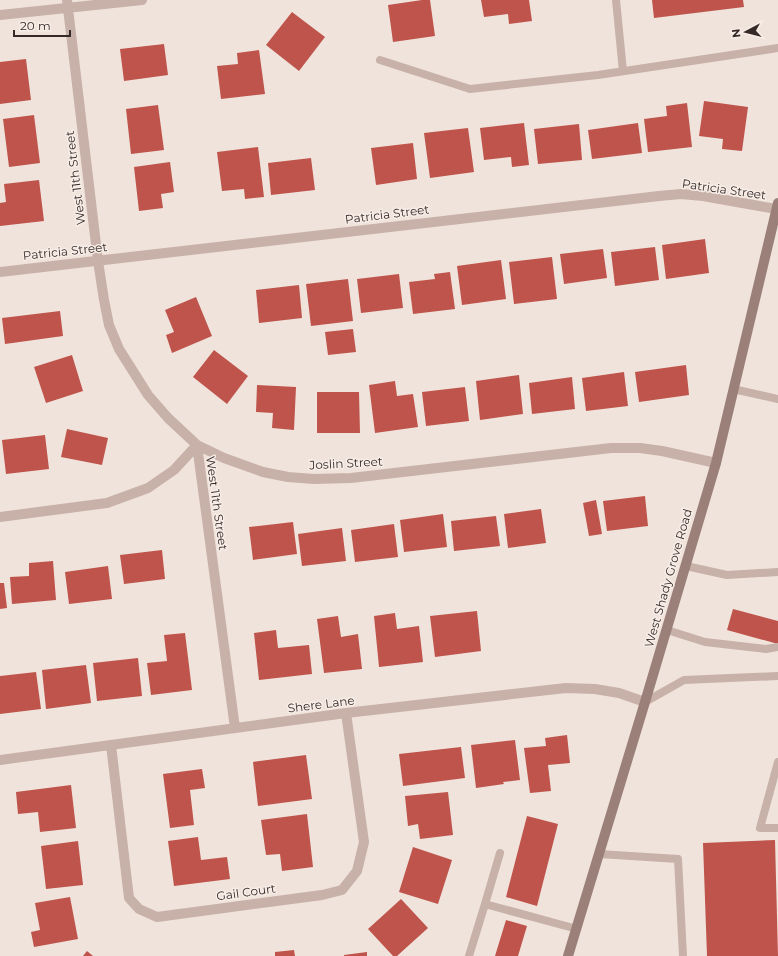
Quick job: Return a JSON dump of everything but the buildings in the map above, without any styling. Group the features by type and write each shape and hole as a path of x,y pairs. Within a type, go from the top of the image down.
{"main road":[{"name":"West Shady Grove Road","path":"568,956 646,702 716,463 777,207"}],"street":[{"path":"0,16 68,4 142,0"},
{"name":"West 11th Street","path":"68,4 98,261 109,325 119,349 148,395 168,418 196,445 235,728"},
{"name":"Patricia Street","path":"0,272 681,194 777,207"},
{"path":"0,517 114,501 148,488 174,470 196,445"},
{"name":"Joslin Street","path":"196,445 224,458 263,472 288,477 314,479 351,478 611,448 640,448 662,451 716,463"},
{"name":"Shere Lane","path":"0,760 346,713 566,688 601,690 618,693 646,702"},
{"name":"Gail Court","path":"111,745 130,898 139,909 158,917 322,895 342,890 357,871 364,842 346,713"}],"lane":[{"path":"616,0 623,71"},
{"path":"380,60 470,89 598,75 778,48"},
{"path":"733,389 778,399"},
{"path":"686,566 727,575 778,572"},
{"path":"667,630 705,642 766,649 778,647"},
{"path":"646,702 684,680 778,676"},
{"path":"778,762 760,828 778,828"},
{"path":"469,956 500,853"},
{"path":"599,854 678,859 683,956"},
{"path":"484,904 577,929"}]}
